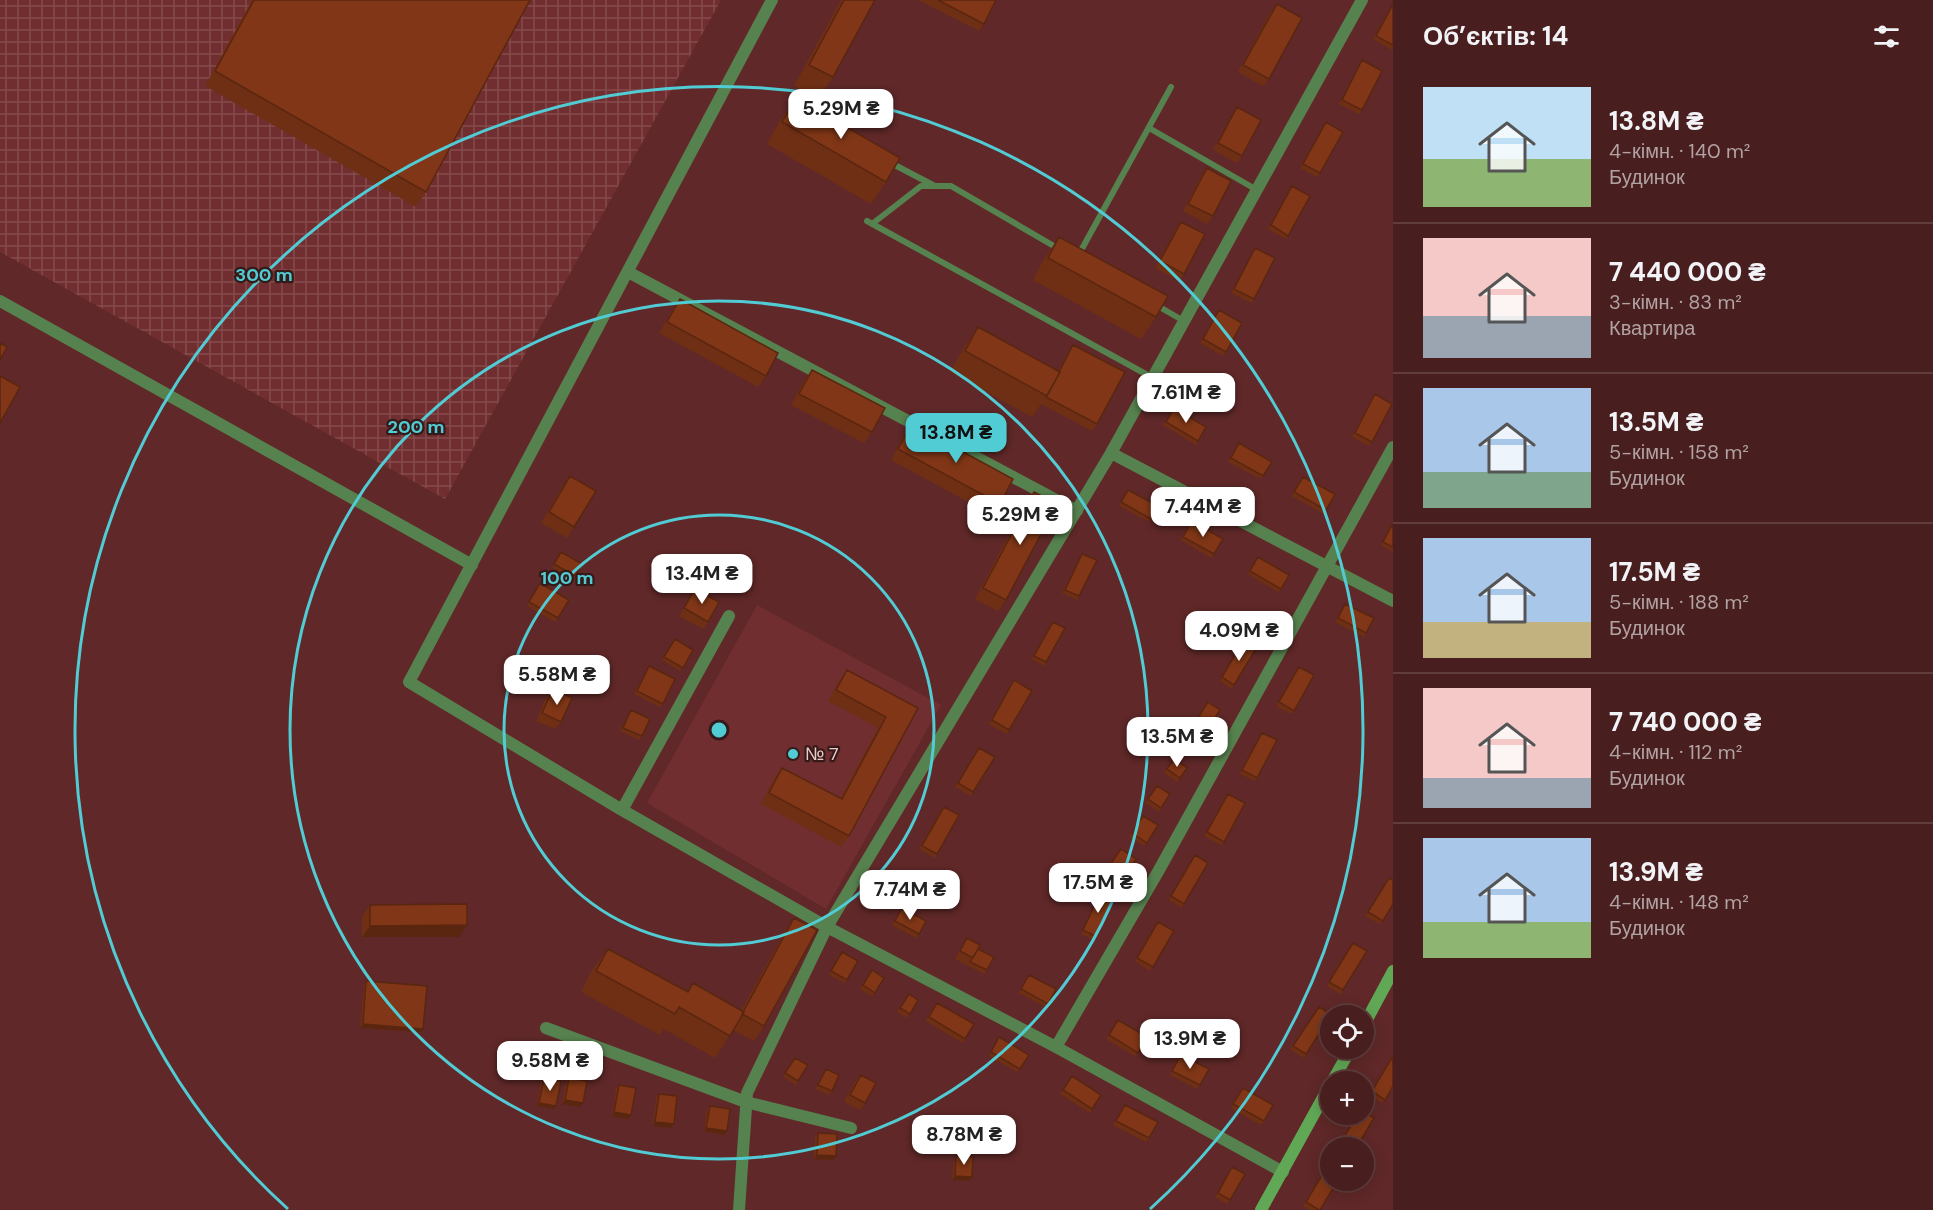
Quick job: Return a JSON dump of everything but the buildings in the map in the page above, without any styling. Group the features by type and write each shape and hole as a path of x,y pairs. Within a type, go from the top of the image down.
{"main road":[{"path":"1374,1006 1393,971"},
{"path":"1261,1210 1320,1103"}],"street":[{"path":"772,0 409,682 622,810 827,927 1056,1047 1283,1172"},
{"path":"739,1210 747,1093 827,927 1111,453 1362,0"},
{"path":"628,272 1077,511"},
{"path":"0,301 472,565"},
{"path":"1056,1047 1159,870 1393,447"},
{"path":"1111,453 1393,601"},
{"path":"622,810 729,616"},
{"path":"546,1028 747,1102 851,1128"}],"lane":[{"path":"1076,259 1171,87"},
{"path":"1149,128 1257,190"},
{"path":"881,158 934,186"},
{"path":"1086,265 951,186 921,186 870,222 1153,378"},
{"path":"1145,298 1184,321"}],"shaded area":[{"path":"0,0 721,0 445,499 0,252"},
{"name":"№ 7","path":"757,605 941,705 826,909 647,803"}],"place":[{"name":"№ 7","path":"793,754"}]}
